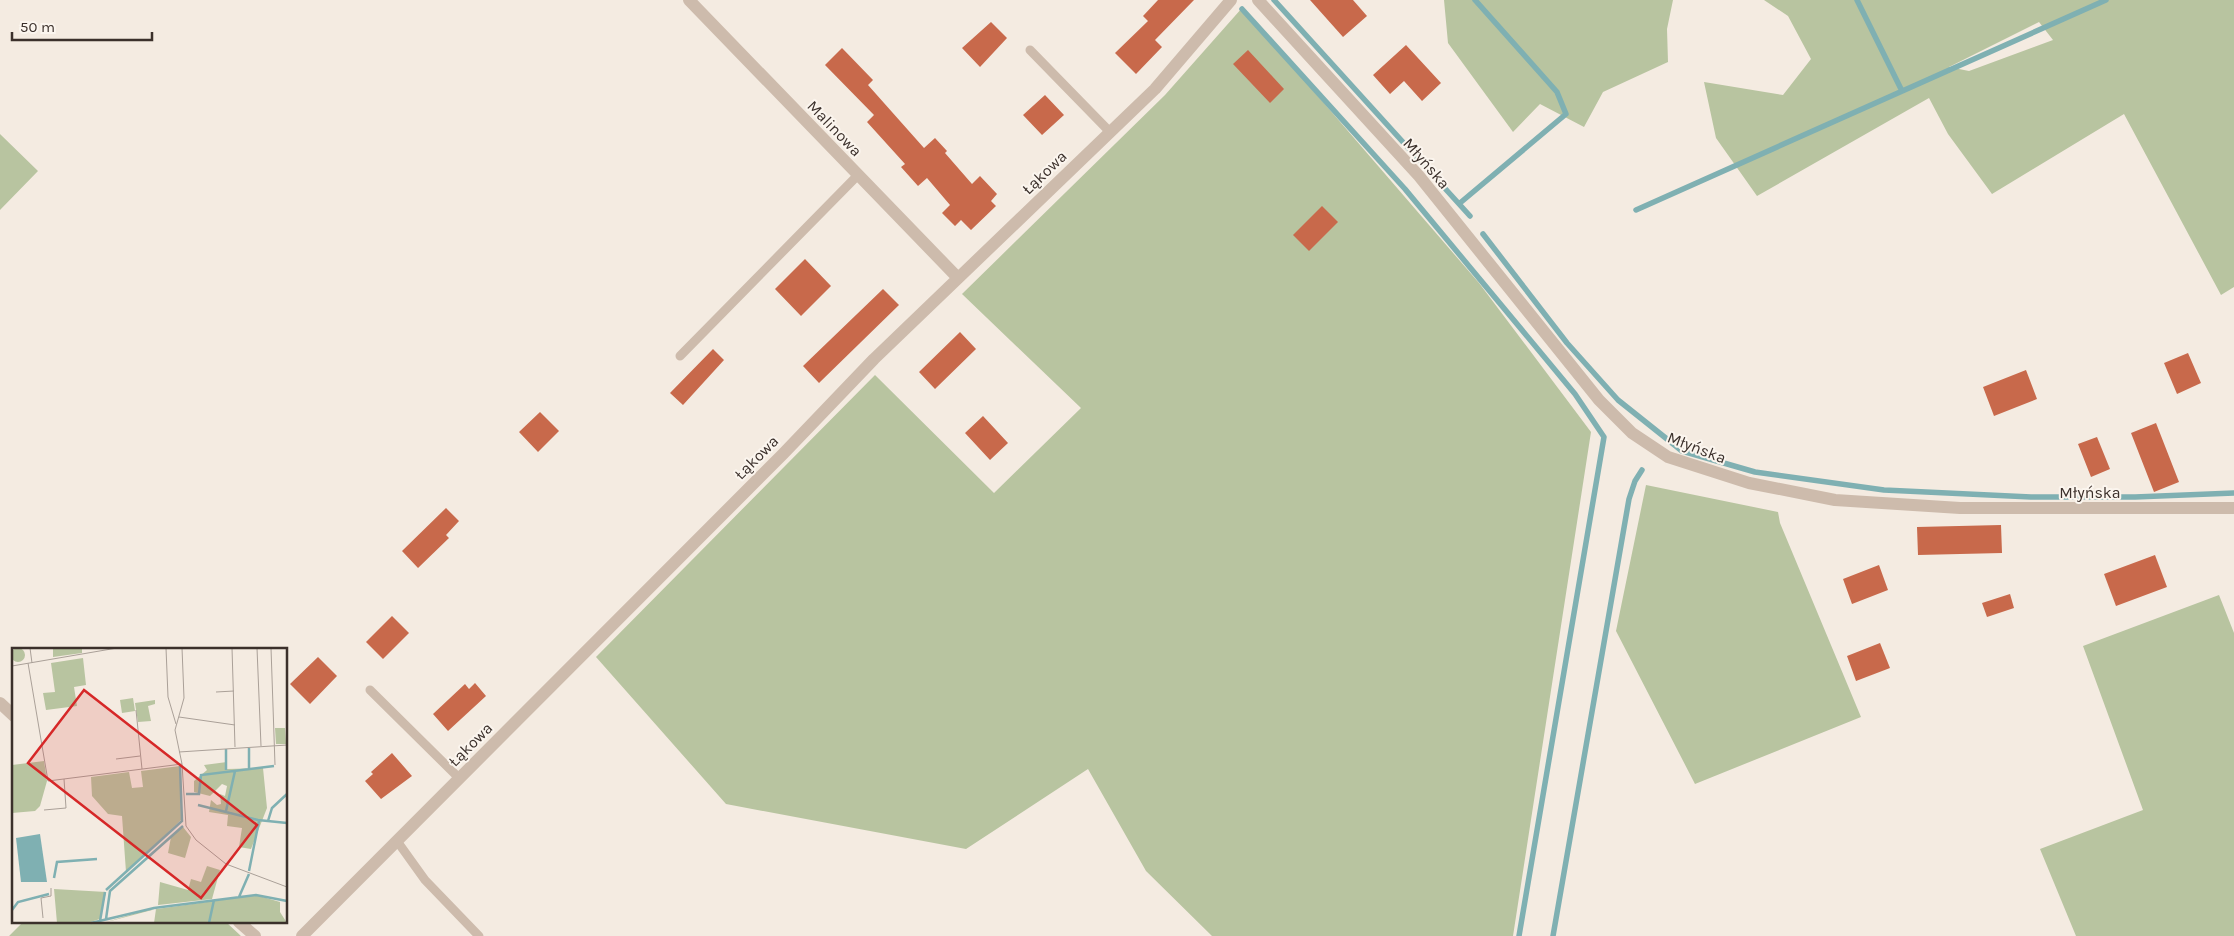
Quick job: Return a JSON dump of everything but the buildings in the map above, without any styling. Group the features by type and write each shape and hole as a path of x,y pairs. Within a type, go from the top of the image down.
{"street":[{"name":"Malinowa","path":"690,0 958,278"},
{"name":"Łąkowa","path":"302,936 783,454 874,359 1155,89 1231,0"},
{"name":"Młyńska","path":"1258,0 1419,176 1599,400 1632,433 1668,457 1749,483 1835,500 1960,508 2234,508"},
{"path":"0,703 12,714"},
{"path":"241,924 255,936"}],"lane":[{"path":"1030,50 1110,132"},
{"path":"680,356 858,175"},
{"path":"370,690 459,778"},
{"path":"397,841 425,880 479,936"}],"green space":[{"path":"1444,0 1673,0 1667,29 1668,62 1603,92 1584,127 1540,104 1513,132 1448,43"},
{"path":"1764,0 2234,0 2234,287 2221,295 2124,114 1992,194 1948,134 1929,98 1757,196 1716,138 1704,82 1783,95 1811,59 1788,16","holes":["2039,22 2053,40 1969,71 1949,67"]},
{"path":"1242,8 1479,283 1591,432 1513,936 1212,936 1146,871 1088,769 966,849 726,804 596,657 875,375 994,493 1081,408 962,294 1165,95"},
{"path":"0,134 38,171 0,210"},
{"path":"1646,485 1778,512 1780,523 1861,717 1695,784 1616,631"},
{"path":"2219,595 2234,633 2234,936 2076,936 2040,849 2143,810 2083,646"},
{"path":"21,924 228,924 241,936 9,936"}],"waterway":[{"path":"1274,0 1470,216"},
{"path":"1460,203 1566,114 1557,92 1475,0"},
{"path":"1857,0 1902,91"},
{"path":"1636,210 2106,0"},
{"path":"1242,9 1405,189 1575,394 1604,437 1519,936"},
{"path":"1483,234 1567,343 1618,400 1682,451 1755,472 1884,490 2031,497 2135,497 2234,493"},
{"path":"1553,936 1629,499 1635,481 1642,470"}]}
